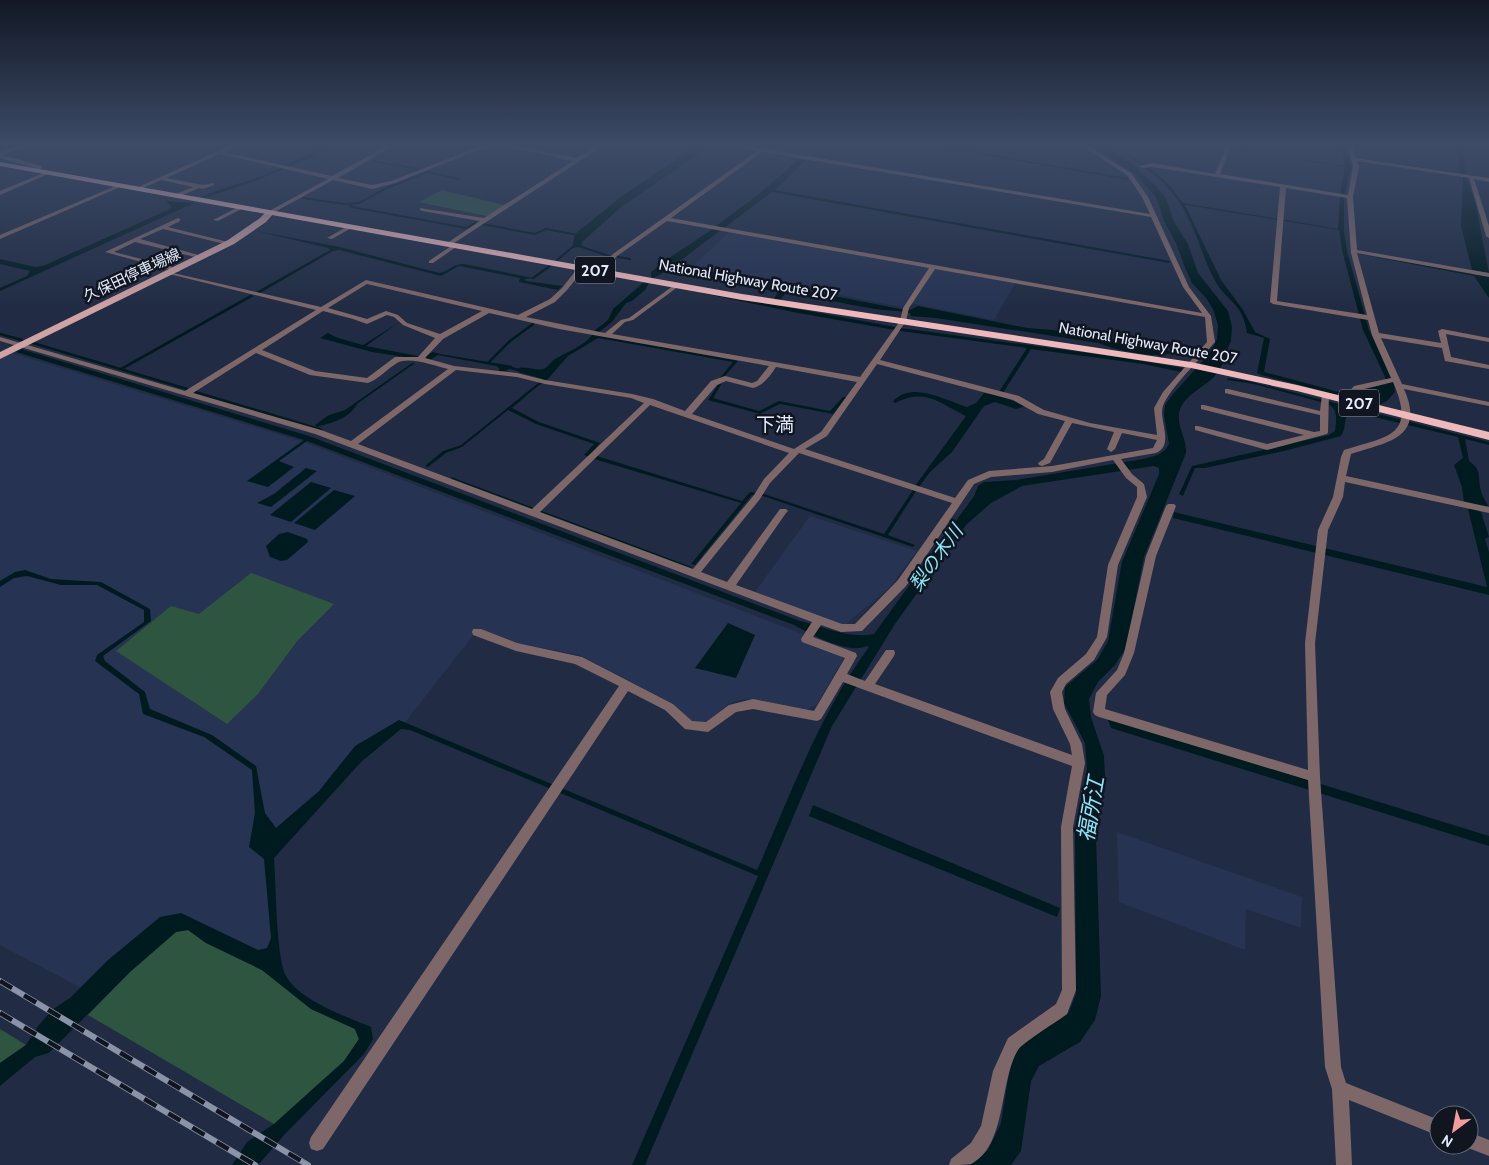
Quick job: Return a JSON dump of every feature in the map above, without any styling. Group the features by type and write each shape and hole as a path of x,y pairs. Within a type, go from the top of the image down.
{"highway":[{"name":"National Highway Route 207","path":"196,198 742,297 1191,365 1228,372 1325,399 1346,400 1405,420 1489,436"}],"main road":[{"name":"久保田停車場線","path":"0,356 229,243 247,232 271,212"}],"street":[{"path":"0,237 91,198"},
{"path":"271,212 295,198"},
{"path":"431,262 483,220 517,198"},
{"path":"600,271 616,255 696,198"},
{"path":"1047,198 1153,216"},
{"path":"0,338 296,424 536,511 694,574 841,628 858,628 902,582 971,482 989,474 1052,469 1113,453 1156,450 1162,438 1158,408 1166,394 1211,342 1208,316 1186,286 1146,198"},
{"path":"1282,198 1273,302 1370,318"},
{"path":"1344,1165 1340,1089 1333,1067 1315,795 1310,643 1323,530 1338,497 1347,452 1394,436 1401,431 1405,420 1405,404 1370,318 1354,252 1350,198"},
{"path":"1475,198 1489,236"},
{"path":"216,220 242,207"},
{"path":"422,209 483,220"},
{"path":"667,219 1208,316"},
{"path":"178,220 108,252 255,294 354,317 367,322 386,313 396,316 405,324 440,337"},
{"path":"330,238 350,226"},
{"path":"162,228 229,243"},
{"path":"135,240 203,256"},
{"path":"1354,252 1489,275"},
{"path":"694,574 758,495 767,481 797,450 824,434 902,320 934,266"},
{"path":"517,318 550,302 563,292 575,273 582,268"},
{"path":"187,393 366,282 517,318 861,380"},
{"path":"600,334 631,319 677,284"},
{"path":"254,351 313,372 368,381 398,359 422,357 440,337 487,311"},
{"path":"1489,340 1442,331 1448,359 1489,367"},
{"path":"1376,335 1445,346"},
{"path":"422,357 429,363 454,368 517,375 650,401 957,502"},
{"path":"875,360 1016,398 1041,412 1070,420 1162,438"},
{"path":"687,414 714,383 725,378 753,386 760,383 774,365"},
{"path":"352,445 454,368"},
{"path":"1346,400 1357,388 1384,382 1397,383 1489,404"},
{"path":"1228,391 1324,414"},
{"path":"1198,428 1267,447 1324,432 1325,399"},
{"path":"536,511 650,401"},
{"path":"1204,407 1315,435"},
{"path":"1042,463 1047,461 1070,420"},
{"path":"957,1165 977,1149 990,1129 1001,1071 1013,1043 1062,1009 1069,990 1068,827 1079,763 1076,744 1058,710 1056,692 1062,681 1090,657 1102,637 1113,565 1142,497 1141,486 1129,476 1113,453 1119,430"},
{"path":"1341,478 1489,510"},
{"path":"1171,506 1151,556 1130,653 1121,672 1102,693 1099,712 1314,778"},
{"path":"729,587 784,511"},
{"path":"477,632 516,647 578,660 668,707 689,726 708,728 732,708 754,704 817,716 852,656 806,639 819,620"},
{"path":"868,686 890,653"},
{"path":"840,676 1079,763"},
{"path":"318,1144 627,684"},
{"path":"1340,1089 1429,1124"}],"shaded area":[{"path":"730,231 1016,282 994,320 914,304 900,307 693,266"},
{"path":"12,353 304,442 818,640 849,649 817,704 806,710 745,699 730,703 706,723 692,722 674,704 579,655 517,643 478,629 403,725 348,764 268,851 278,961 91,993 0,945 0,359"},
{"path":"810,516 917,551 890,587 845,625 755,592"},
{"path":"1117,832 1302,897 1301,928 1246,909 1245,950 1119,902"}],"green space":[{"path":"426,198 477,198 508,206 491,217 419,202"},
{"path":"251,573 334,604 298,640 258,694 227,724 116,651 171,606 199,614"},
{"path":"188,930 206,943 262,970 311,1009 355,1029 359,1039 344,1061 274,1124 88,1015 130,972 176,932"},
{"path":"0,1029 26,1045 0,1063"}],"water":[{"path":"619,198 634,198 621,207 582,242 581,247 572,248 575,234"},
{"path":"753,198 764,198 724,228 716,226"},
{"path":"808,198 822,198 1170,261 1169,263"},
{"path":"1156,198 1166,198 1174,222 1188,244 1198,273 1228,311 1232,327 1231,341 1225,354 1227,357 1216,375 1193,393 1181,408 1179,419 1186,453 1144,557 1126,648 1115,665 1098,682 1089,699 1091,717 1104,756 1105,775 1096,836 1101,996 1095,1020 1080,1042 1039,1066 1031,1081 1021,1151 1011,1165 970,1165 988,1150 1001,1123 1009,1073 1016,1050 1036,1034 1068,1014 1076,994 1075,831 1087,769 1085,743 1064,703 1065,687 1098,659 1108,641 1122,562 1159,474 1159,468 1154,466 1022,486 991,503 966,525 895,624 832,726 645,1165 632,1165 758,876 410,730 401,729 361,762 274,858 278,937 286,976 292,985 312,1000 371,1027 373,1039 364,1054 285,1134 260,1163 232,1165 247,1142 274,1124 344,1061 359,1039 355,1029 311,1009 262,970 206,943 188,930 176,932 130,972 49,1053 35,1057 0,1086 0,1063 26,1045 38,1026 53,1009 70,998 108,960 160,917 181,913 258,950 267,948 271,938 264,859 249,847 255,813 252,770 204,737 143,714 139,694 95,661 97,655 144,622 144,610 97,585 61,585 27,576 14,578 0,587 0,581 15,572 25,570 51,579 101,582 150,609 151,621 103,656 105,661 145,692 150,709 212,735 256,766 265,813 276,828 319,791 355,746 399,720 757,870 807,755 835,699 869,647 850,648 840,646 794,625 307,441 279,461 294,467 268,487 247,481 304,440 16,352 21,349 309,436 800,621 846,634 874,634 974,496 978,486 984,482 1016,480 1143,459 1158,455 1165,450 1169,444 1164,415 1165,405 1210,353 1217,339 1218,325 1213,309 1192,283 1176,243 1164,221"},
{"path":"1176,198 1179,198 1183,203 1338,229 1340,198 1344,198 1344,231 1347,251 1369,330 1394,384 1395,392 1387,401 1379,405 1363,401 1358,397 1361,390 1386,384 1385,377 1363,330 1342,250 1339,230 1185,205 1221,280 1243,310 1255,332 1270,339 1264,372 1343,393 1338,395 1257,373 1264,338 1247,333 1245,323 1238,308 1214,279 1185,211"},
{"path":"1462,198 1474,198 1489,273 1472,270 1461,226"},
{"path":"166,201 194,203 0,291 0,288 27,276 30,271 0,264 0,259 35,267 43,266 170,209 172,207"},
{"path":"714,228 721,230 673,266 674,268 651,278 651,272 666,260"},
{"path":"256,231 340,247 439,273 456,265 464,264 533,278 525,279 526,281 562,286 558,290 519,282 520,278 459,266 441,276 339,250 333,251 260,293 256,292 330,250"},
{"path":"1359,254 1489,276 1489,298 1474,276"},
{"path":"682,266 900,309 910,310 918,306 1027,328 1053,330 1169,351 1171,353 1155,355 1134,353 1098,343 936,318 911,316 910,313 906,312 875,309 797,295 785,294 780,300 774,299 778,292 677,271"},
{"path":"644,282 649,283 645,290 632,301 626,303 612,322 599,332 594,331 608,320 613,309"},
{"path":"700,291 901,328 1118,357 1183,368 1181,372 1143,364 1031,349 1001,396 1025,406 1016,409 995,402 984,406 952,452 930,472 919,487 915,486 966,416 939,402 923,397 915,397 895,403 893,401 901,395 919,392 967,407 976,403 984,393 997,395 1027,348 900,331 798,313 702,293"},
{"path":"250,295 254,296 124,369 120,368"},
{"path":"398,323 366,346 418,356 417,358 372,352 320,338 328,333 363,345"},
{"path":"592,335 738,361 724,377 719,379 733,362 598,338 568,356 547,380 518,372 519,368 544,368 555,359 585,342"},
{"path":"433,352 513,366 510,369 499,371 499,368 496,366 438,355 430,360 426,359 427,355"},
{"path":"412,363 415,363 357,404 345,417 317,427 315,425 329,415 345,410"},
{"path":"1228,378 1248,381 1489,442 1489,445 1465,439 1469,461 1478,471 1482,493 1488,506 1476,505 1478,511 1481,512 1489,537 1485,539 1489,552 1489,595 1173,518 1174,512 1487,587 1468,509 1471,509 1464,503 1462,487 1454,465 1463,458 1458,437 1349,411 1341,436 1284,451 1205,468 1195,468 1183,496 1179,494 1192,466 1329,435 1335,431 1334,409 1328,404 1254,384 1227,380"},
{"path":"722,383 713,398 759,411 779,401 830,411 843,397 846,397 833,414 780,404 760,414 708,400 718,385"},
{"path":"537,384 540,384 512,408 539,422 600,443 588,457 584,455 594,444 536,424 508,410 462,447 446,453 428,467 425,466 443,451 461,445"},
{"path":"597,456 742,501 750,492 764,494 884,534 913,490 916,491 888,535 915,545 913,547 763,496 752,495 695,565 691,564 741,503 594,459"},
{"path":"306,468 317,471 271,507 257,503 274,494"},
{"path":"311,482 331,488 291,522 270,515"},
{"path":"334,490 355,496 315,530 294,523"},
{"path":"288,532 307,539 308,542 287,560 281,561 270,557 266,546 279,534"},
{"path":"728,623 755,635 736,678 695,668"},
{"path":"1107,718 1489,836 1489,846 1111,728"},
{"path":"813,805 1060,908 1057,917 809,816"}],"waterway":[{"path":"306,198 344,204 359,203 368,198"},
{"path":"349,204 352,207 466,228 475,223"},
{"path":"482,224 535,234 546,229 578,235"},
{"path":"557,260 574,246"},
{"path":"579,246 609,256"},
{"path":"618,257 630,259"},
{"path":"533,278 550,266"},
{"path":"489,362 510,341 533,324"},
{"path":"0,334 22,340"},
{"path":"33,343 187,389"},
{"path":"511,368 519,370"},
{"path":"539,384 545,379"},
{"path":"195,392 269,414"},
{"path":"265,413 321,430"},
{"path":"452,479 690,568"}],"railway":[{"path":"0,981 308,1165"},
{"path":"0,1013 255,1165"}],"district":[{"name":"下満","path":"775,424"}],"water label":[{"name":"梨の木川","path":"936,558"},
{"name":"福所江","path":"1091,809"}]}
